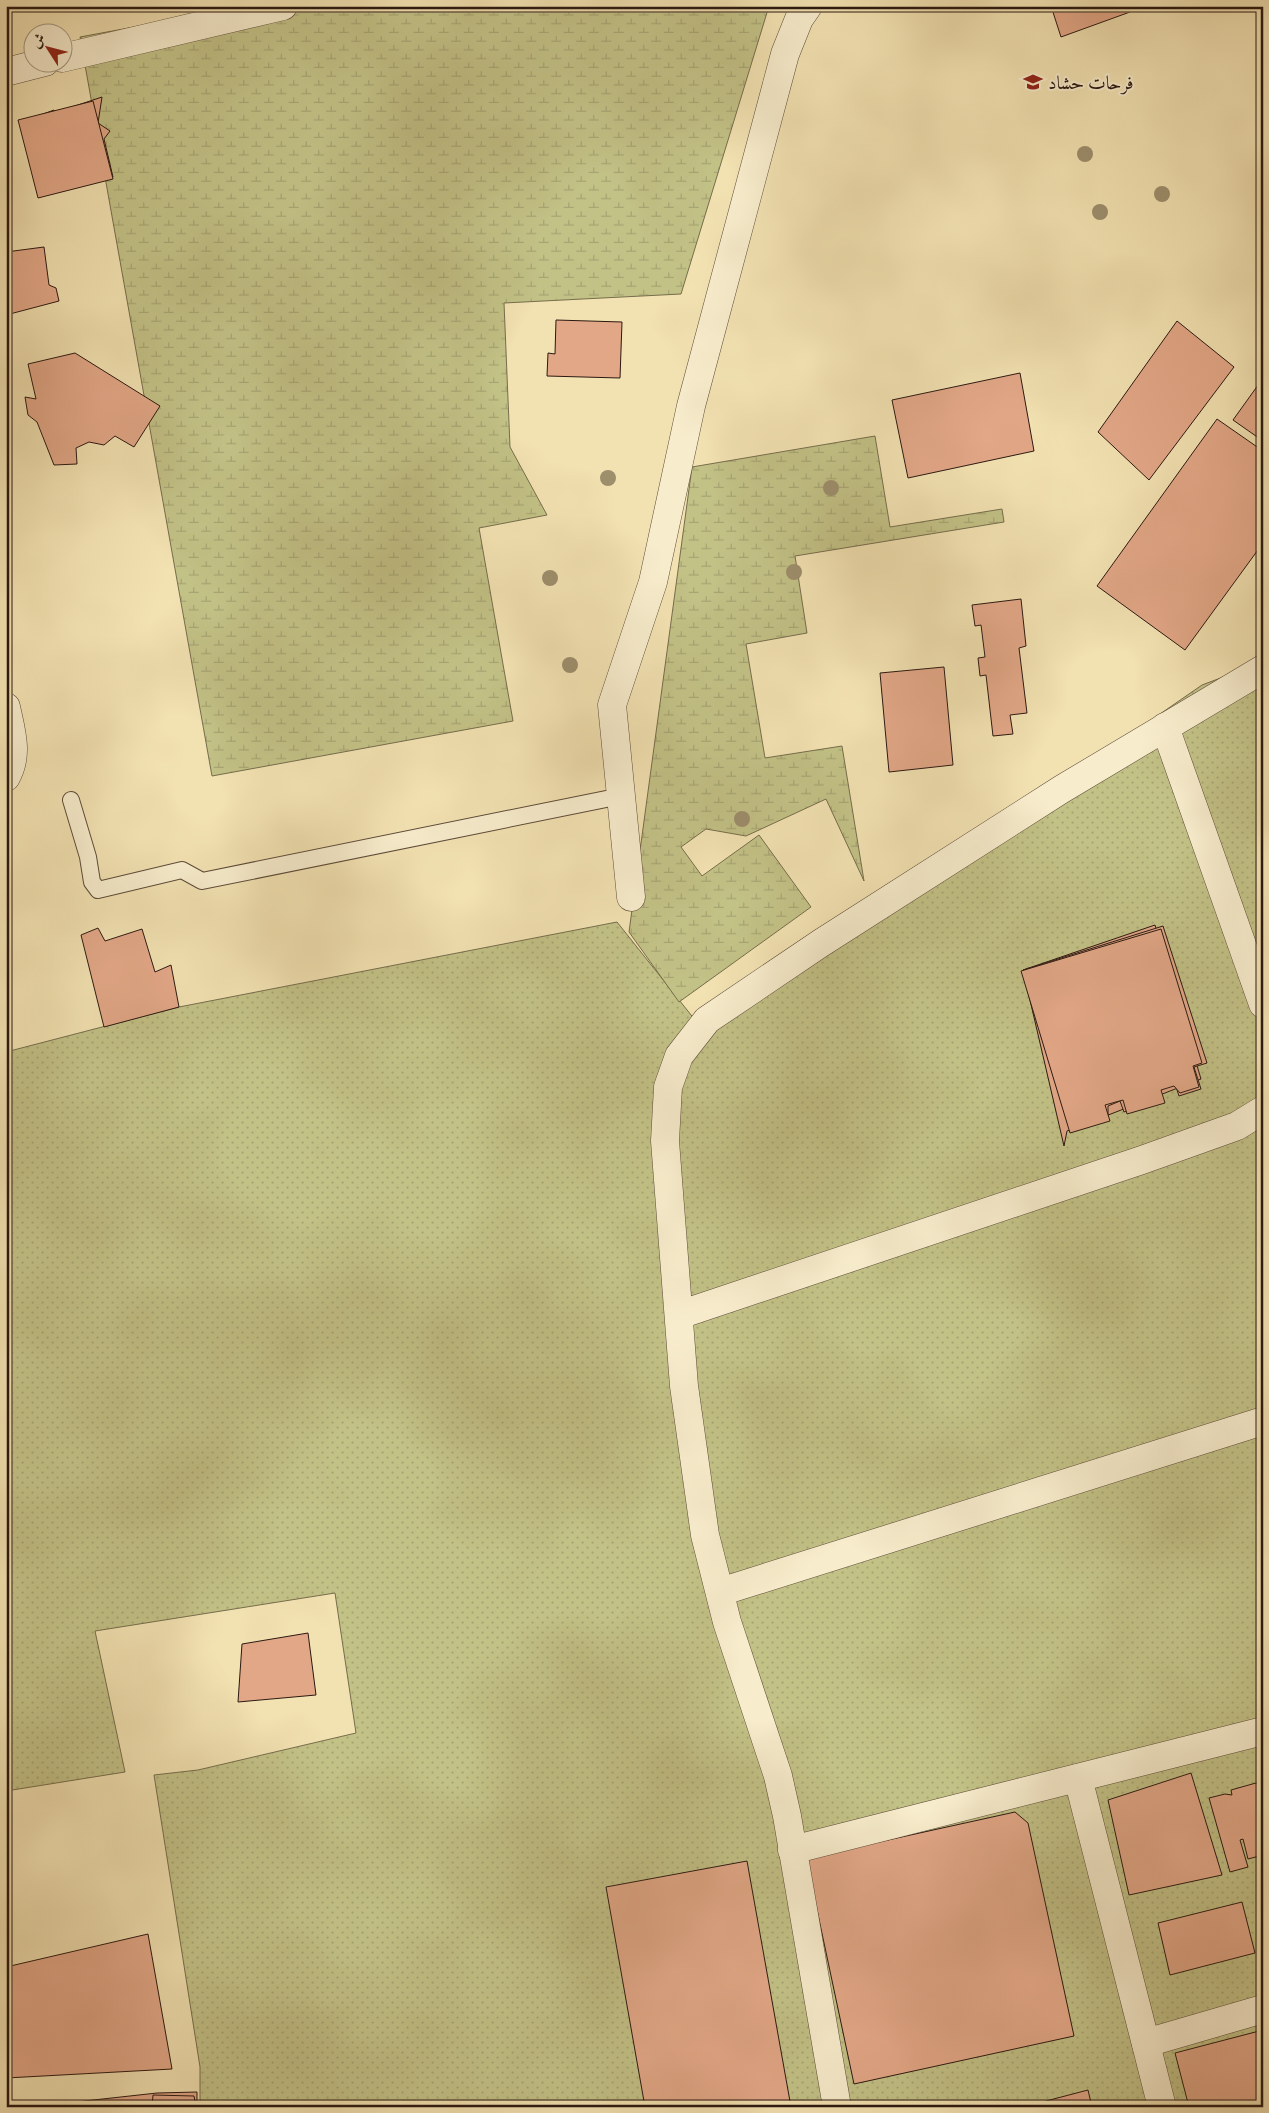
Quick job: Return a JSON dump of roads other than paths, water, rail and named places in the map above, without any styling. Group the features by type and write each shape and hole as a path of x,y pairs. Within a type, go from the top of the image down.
{"street":[{"path":"72,56 283,6"},
{"path":"631,897 612,705 653,582 691,406 785,54 799,19 808,6"},
{"path":"6,72 22,68"},
{"path":"837,2107 778,1776 727,1622 705,1534 684,1386 665,1141 668,1087 679,1056 707,1020 821,943 1037,805 1263,669"},
{"path":"6,707 14,744 11,768 6,777"},
{"path":"1165,727 1263,1004"},
{"path":"679,1315 1150,1157 1237,1126 1263,1110"},
{"path":"720,1592 1263,1421"},
{"path":"792,1850 1263,1730"},
{"path":"1078,1778 1162,2107"},
{"path":"1146,2043 1263,2009"}],"lane":[{"path":"72,800 88,857 92,882 98,890 182,870 202,881 621,796"}],"place":[{"name":"فرحات حشاد","path":"1033,82"}]}
